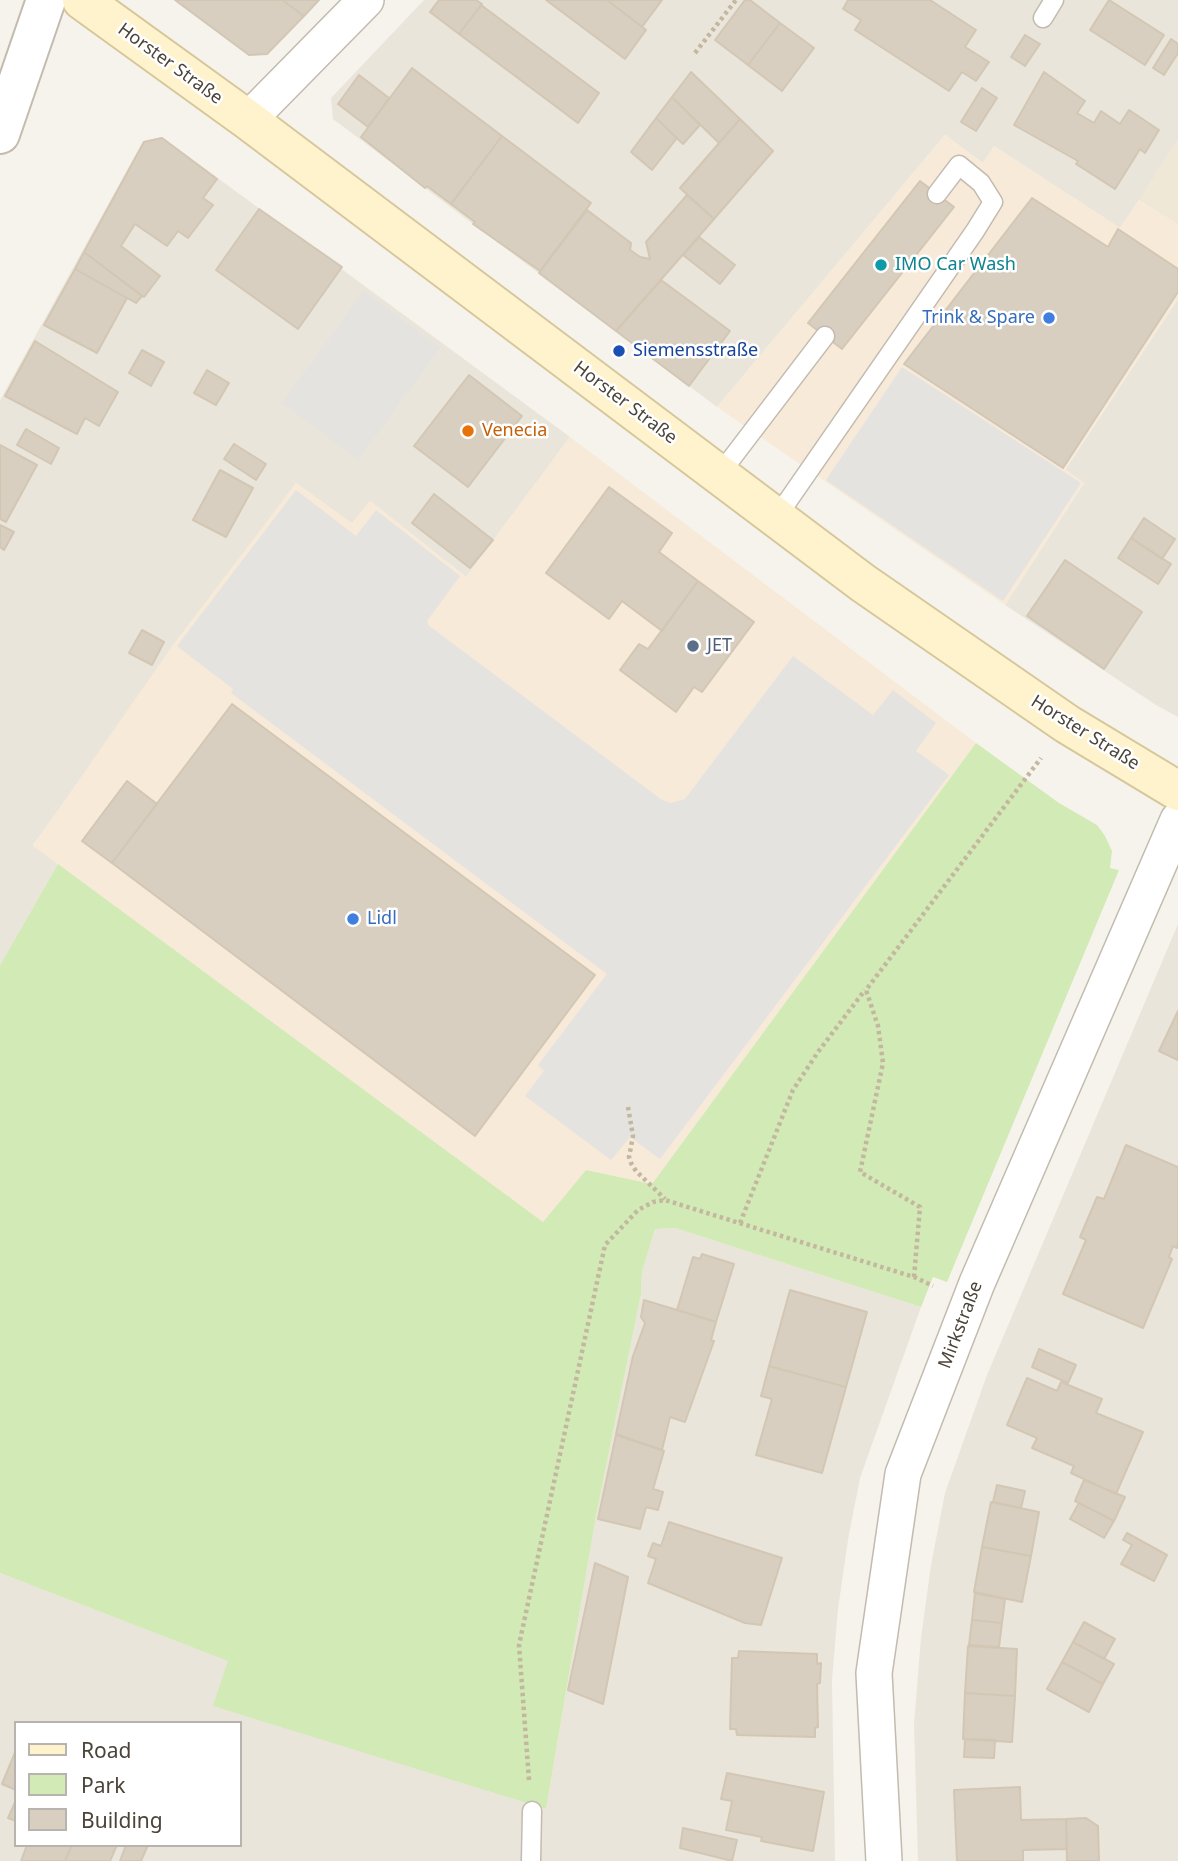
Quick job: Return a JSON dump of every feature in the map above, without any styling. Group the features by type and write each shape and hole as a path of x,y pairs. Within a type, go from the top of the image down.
{"main road":[{"name":"Horster Straße","path":"82,0 248,120 863,583 1067,724 1178,791"}],"street":[{"path":"0,134 46,0"},
{"path":"248,120 366,0"},
{"name":"Mirkstraße","path":"884,1861 874,1673 904,1474 969,1303 1178,820"}],"lane":[{"path":"1043,18 1054,0"},
{"path":"776,518 993,202 981,183 958,164 937,194"},
{"path":"719,475 825,336"},
{"path":"531,1811 531,1861"}],"path":[{"path":"695,53 736,0"},
{"path":"740,1223 793,1090 818,1052 1067,724"},
{"path":"866,990 878,1026 883,1063 860,1172 920,1207 914,1277"},
{"path":"628,1107 633,1136 629,1157 631,1163 635,1171 665,1200"},
{"path":"531,1811 519,1646 605,1245 638,1210 653,1202 665,1200 914,1277 969,1303"}],"shaded area":[{"path":"424,0 1178,0 1178,224 1139,200 1120,228 994,146 983,163 945,135 717,407 333,119 331,98"},
{"path":"945,135 983,163 994,146 1120,228 1139,200 1178,224 1178,299 1065,469 1084,483 1005,605 717,407"},
{"path":"162,137 570,437 466,577 370,501 352,524 296,483 33,845 58,864 0,965 0,400 143,141"},
{"path":"1178,138 1178,224 1139,200"},
{"path":"364,291 440,348 358,460 282,403"},
{"path":"1178,299 1178,717 1005,605 1084,483 1065,470"},
{"path":"902,367 1081,483 1003,601 826,480"},
{"path":"570,437 976,743 652,1184 586,1170 543,1222 33,846 172,646 296,483 352,523 370,501 466,577"},
{"path":"296,490 356,536 376,510 460,576 427,621 428,625 662,800 671,803 685,799 793,656 873,715 893,690 936,723 916,751 949,775 660,1159 630,1137 611,1160 525,1096 544,1071 538,1065 607,974 231,693 233,689 177,646"},
{"path":"1178,924 1178,1861 918,1861 914,1724 921,1638 945,1493 987,1375"},
{"path":"675,1228 921,1307 860,1478 848,1540 838,1609 832,1680 835,1861 0,1861 0,1573 229,1661 214,1705 546,1809 596,1516 641,1294 642,1272 655,1229"}],"green space":[{"path":"976,743 1059,803 1097,825 1112,851 1110,868 1119,870 947,1282 933,1277 921,1307 675,1228 655,1229 642,1272 641,1294 596,1516 546,1809 213,1706 228,1661 0,1573 0,965 58,864 543,1222 586,1170 652,1184"}],"building":[{"path":"175,0 282,0 304,16 267,54 249,55"},
{"path":"282,0 319,0 304,16"},
{"path":"439,0 476,0 482,4 459,34 430,12"},
{"path":"546,0 607,0 646,30 625,59"},
{"path":"607,0 662,0 642,27"},
{"path":"745,0 750,0 780,23 748,65 715,40"},
{"path":"848,0 930,0 976,30 965,47 989,62 976,81 962,72 949,91 855,30 861,20 843,9"},
{"path":"1109,0 1164,35 1145,65 1090,30"},
{"path":"481,5 599,93 578,123 459,34"},
{"path":"780,23 814,48 782,91 748,65"},
{"path":"1025,35 1040,44 1025,66 1011,57"},
{"path":"1171,39 1178,44 1178,53 1164,75 1153,68"},
{"path":"412,68 502,136 451,204 427,186 425,188 361,137"},
{"path":"691,72 740,119 719,143 672,97"},
{"path":"1044,72 1085,101 1077,113 1094,123 1101,111 1120,124 1129,110 1159,130 1145,153 1140,149 1115,189 1076,164 1078,161 1014,125"},
{"path":"359,75 389,98 368,127 338,104"},
{"path":"982,88 997,98 976,131 961,122"},
{"path":"672,97 700,125 683,144 656,118"},
{"path":"656,118 677,138 652,170 631,152"},
{"path":"740,119 773,151 714,219 680,188"},
{"path":"502,136 591,203 540,271 473,224 475,222 451,204"},
{"path":"162,138 217,179 203,198 213,205 188,238 178,231 167,246 135,224 121,246 160,276 144,297 84,252 144,142"},
{"name":"IMO Car Wash","path":"920,181 954,207 842,349 808,323"},
{"path":"687,195 714,219 616,331 539,273 587,210 631,243 630,250 640,257 650,259 646,242"},
{"name":"Trink & Spare","path":"1032,198 1108,247 1118,229 1178,269 1178,292 1063,468 904,364"},
{"path":"259,209 342,267 298,329 216,270"},
{"path":"699,237 735,265 720,284 683,255"},
{"path":"84,252 142,296 136,303 75,269"},
{"path":"75,269 127,298 97,353 44,325"},
{"path":"661,280 730,331 689,386 616,331"},
{"path":"35,341 118,392 99,426 85,418 77,434 5,396"},
{"path":"142,350 164,362 151,386 129,373"},
{"path":"207,370 229,383 216,405 194,393"},
{"name":"Venecia","path":"469,375 522,416 468,487 414,446"},
{"path":"26,429 59,448 51,464 17,445"},
{"path":"234,444 266,464 256,480 224,459"},
{"path":"0,445 37,465 6,522 0,519"},
{"path":"220,470 253,488 226,537 193,520"},
{"path":"609,487 672,533 659,552 698,581 662,631 622,601 609,619 546,573"},
{"path":"434,494 493,540 470,568 412,523"},
{"path":"1144,518 1175,539 1162,559 1131,538"},
{"path":"0,525 14,532 4,550 0,547"},
{"path":"1131,538 1171,564 1158,584 1118,558"},
{"path":"1065,560 1142,612 1104,669 1027,616"},
{"name":"JET","path":"698,581 754,622 702,692 694,687 676,712 620,670 639,644 648,649"},
{"path":"142,630 164,642 152,665 129,653"},
{"name":"Lidl","path":"232,704 595,975 475,1136 112,863"},
{"path":"127,781 157,804 112,863 82,841"},
{"path":"1178,1011 1178,1060 1159,1051"},
{"path":"1126,1145 1178,1167 1178,1244 1177,1248 1173,1246 1169,1257 1172,1259 1143,1328 1063,1294 1086,1240 1080,1237 1097,1197 1104,1199"},
{"path":"702,1254 734,1264 716,1322 677,1310 693,1257 700,1259"},
{"path":"790,1290 867,1312 846,1387 769,1366"},
{"path":"644,1300 716,1322 711,1340 714,1341 685,1422 670,1417 662,1450 616,1434 633,1356 645,1323 641,1317"},
{"path":"1039,1349 1076,1365 1068,1383 1032,1367"},
{"path":"769,1366 846,1387 822,1473 756,1455 772,1399 761,1396"},
{"path":"1027,1378 1057,1391 1061,1382 1102,1399 1096,1413 1143,1432 1116,1494 1071,1473 1074,1466 1032,1448 1037,1438 1007,1425"},
{"path":"616,1435 664,1451 653,1489 663,1492 658,1510 646,1507 640,1529 598,1519"},
{"path":"1084,1480 1125,1497 1114,1521 1075,1501"},
{"path":"997,1485 1025,1491 1021,1508 993,1502"},
{"path":"991,1502 1039,1512 1031,1556 982,1547"},
{"path":"1079,1503 1114,1521 1104,1538 1070,1519"},
{"path":"669,1522 782,1558 761,1625 745,1623 648,1583 656,1559 648,1556 653,1543 661,1546"},
{"path":"1127,1533 1167,1555 1154,1581 1121,1564 1132,1545 1123,1540"},
{"path":"982,1547 1031,1556 1022,1602 974,1592"},
{"path":"595,1563 628,1577 603,1704 568,1690"},
{"path":"975,1593 1005,1599 1002,1623 972,1620"},
{"path":"972,1620 1002,1623 999,1647 969,1645"},
{"path":"1084,1622 1115,1639 1104,1659 1073,1642"},
{"path":"1073,1642 1114,1664 1103,1684 1062,1662"},
{"path":"968,1646 1017,1649 1015,1696 965,1693"},
{"path":"739,1651 817,1654 817,1664 821,1663 820,1683 817,1684 818,1727 815,1728 815,1737 737,1735 736,1729 730,1729 732,1658 738,1658"},
{"path":"1062,1662 1103,1684 1089,1712 1047,1689"},
{"path":"965,1693 1015,1696 1012,1742 963,1739"},
{"path":"965,1739 995,1740 994,1758 964,1757"},
{"path":"14,1755 14,1789 2,1784"},
{"path":"727,1773 824,1792 813,1851 761,1841 762,1837 726,1830 732,1801 721,1799"},
{"path":"1020,1787 1021,1820 1066,1819 1067,1849 1023,1850 1023,1861 957,1861 954,1790"},
{"path":"14,1804 14,1820 8,1818"},
{"path":"1086,1818 1098,1826 1099,1861 1067,1861 1066,1819"},
{"path":"683,1828 737,1840 732,1861 680,1848"},
{"path":"26,1847 71,1847 65,1861 21,1861"},
{"path":"71,1847 116,1847 110,1861 65,1861"},
{"path":"125,1847 147,1847 141,1861 120,1861"}],"place":[{"name":"IMO Car Wash","path":"881,265"},
{"name":"Trink & Spare","path":"1049,318"},
{"name":"Siemensstraße","path":"619,351"},
{"name":"Venecia","path":"468,431"},
{"name":"JET","path":"693,646"},
{"name":"Lidl","path":"353,919"}]}
